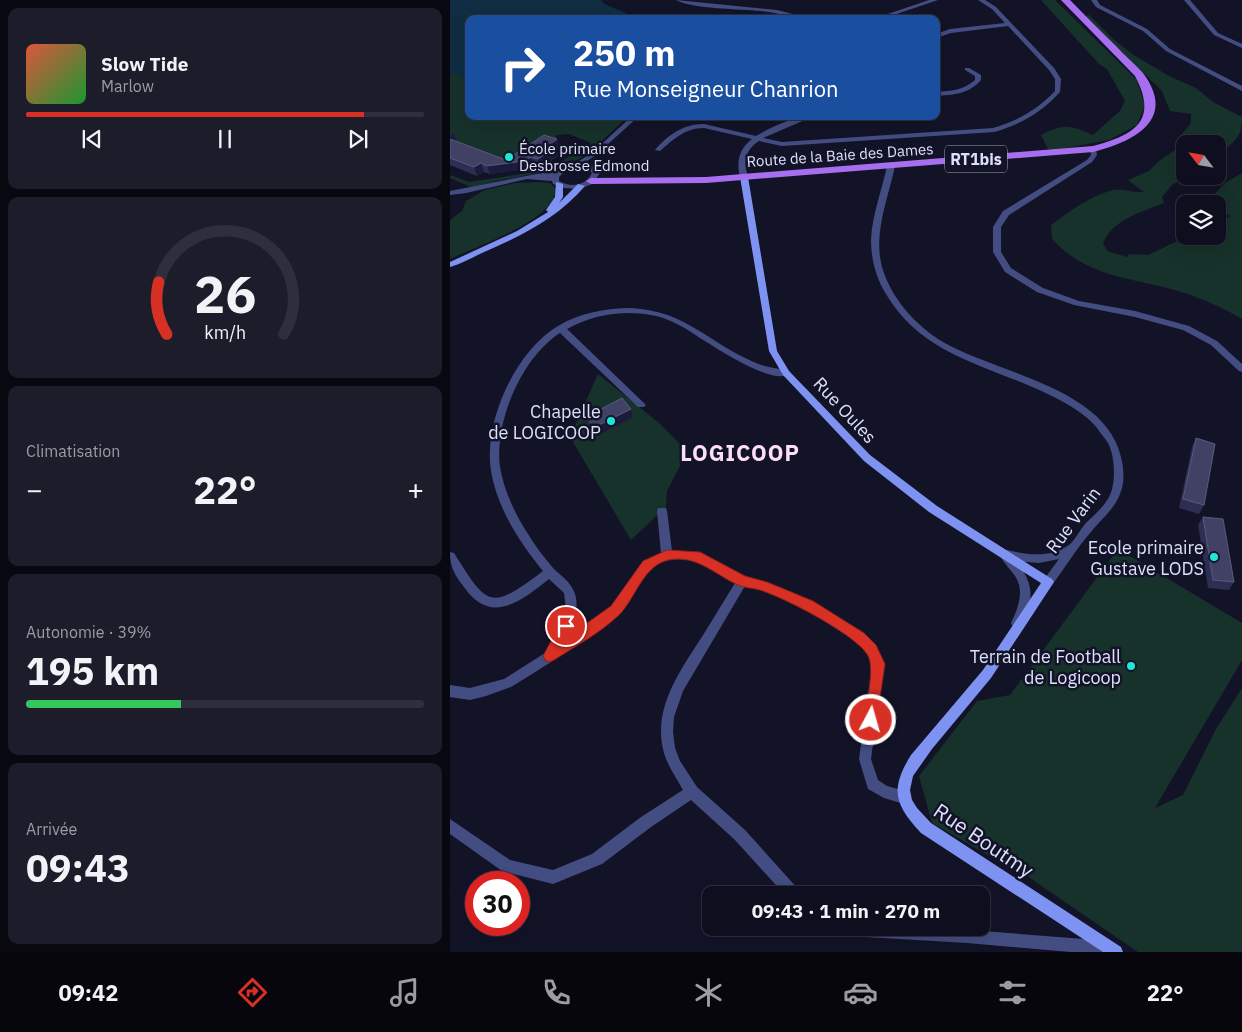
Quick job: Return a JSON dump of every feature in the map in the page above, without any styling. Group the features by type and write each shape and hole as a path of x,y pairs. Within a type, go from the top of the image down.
{"main road":[{"name":"Route de la Baie des Dames","path":"590,177 641,182 744,177 891,166 1092,149 1131,135 1148,118 1152,104 1149,89 1139,75 1065,0"}],"street":[{"path":"679,0 702,5 747,8 794,15"},
{"path":"880,15 925,0"},
{"path":"888,15 935,0"},
{"path":"658,150 680,131 692,125 704,126 782,144 994,130 1020,122 1034,114 1052,98 1058,91 1058,79 1052,69 994,8 981,0"},
{"path":"1094,0 1098,6 1145,30 1168,50 1242,89"},
{"path":"1187,0 1216,34 1242,46"},
{"path":"744,14 747,8"},
{"path":"940,35 950,31 1008,24"},
{"path":"940,94 958,92 972,88 978,80 978,75 968,69"},
{"path":"558,178 594,154 632,120"},
{"path":"450,265 531,228 557,210 590,177 596,162 603,152 639,120"},
{"path":"744,177 742,158 745,149 757,139 777,128 800,120"},
{"path":"1092,149 1094,155 1090,161 1006,213 997,228 996,252 1008,270 1040,290 1077,302 1135,314 1186,328 1214,343 1242,369"},
{"path":"576,165 586,166 590,177"},
{"name":"Rue Varin","path":"891,166 876,220 875,239 878,265 886,290 897,306 939,344 1072,403 1108,433 1117,450 1119,475 1115,495 1048,582 986,676 915,760 904,780 904,797"},
{"path":"450,192 466,192 527,177 558,178 569,187 590,177"},
{"name":"Rue Oules","path":"744,177 773,351 786,373 867,458 933,509 1048,582"},
{"path":"450,262 528,226 553,208 559,196 558,178"},
{"path":"549,656 566,626 572,609 569,591 550,572 511,513 495,464 496,443 503,410 519,372 532,354 548,337 560,328 579,319 611,311 654,313 669,317 759,369 786,373"},
{"path":"560,328 642,405"},
{"path":"662,511 667,555"},
{"path":"1003,553 1025,559 1056,557 1076,544"},
{"path":"1003,553 1024,579 1026,595 1021,614 1008,643"},
{"path":"450,691 470,694 507,684 585,634 616,610 647,565 667,555 695,556 742,581 763,586 808,605 859,637 872,650 878,664 865,759 873,784 884,792 904,797"},
{"path":"450,556 473,591 481,599 492,603 505,603 550,572"},
{"path":"742,581 680,681 667,723 669,748 678,769 692,792 740,835 786,886"},
{"path":"450,826 507,866 553,877 597,859 646,822 692,792"},
{"name":"Rue Boutmy","path":"904,797 912,814 926,828 1114,950"},
{"path":"967,936 1114,950"}],"green space":[{"path":"450,0 601,0 604,4 630,15 465,15 465,120 624,120 598,145 581,158 555,170 496,181 473,188 450,178 450,175 469,182 547,170 591,143 569,134 556,135 556,140 516,163 450,140"},
{"path":"1041,0 1055,0 1136,79 1145,105 1137,125 1109,140 1056,150 1048,149 1041,135 1061,127 1073,127 1093,135 1120,111 1125,101 1107,69 1099,64"},
{"path":"1089,15 1113,39 1132,54 1169,76 1196,88 1213,102 1242,117 1241,130 1233,143 1226,149 1226,135 1181,135 1191,123 1191,114 1170,111 1162,91 1085,16"},
{"path":"1176,149 1176,182 1162,197 1164,203 1129,217 1114,228 1103,243 1107,251 1127,257 1129,254 1148,255 1176,242 1176,245 1226,245 1226,219 1231,216 1226,213 1226,195 1214,195 1223,185 1226,185 1226,182 1242,173 1242,319 1215,305 1187,294 1120,277 1091,267 1064,251 1052,239 1051,225 1088,200 1116,190 1144,192 1128,180 1149,171 1159,161"},
{"path":"515,183 550,183 556,189 552,200 543,211 529,222 495,240 450,259 450,220 462,211 466,201 485,190"},
{"path":"598,374 659,423 680,444 680,466 667,491 666,507 631,540 570,437"},
{"path":"1118,549 1242,623 1242,660 1155,808 1183,795 1216,729 1242,688 1242,952 1138,952 995,854 996,860 932,823 919,776 977,701 1010,695"}],"water":[{"path":"450,0 601,0 604,4 630,15 465,15 465,79 450,73"}],"building":[{"path":"544,135 557,139 549,145 556,147 538,159 531,157 524,161 487,166 481,163 474,167 450,158 450,139 506,160"},
{"path":"622,398 631,409 595,427 586,417"},
{"name":"Ecole primaire Gustave LODS","path":"1196,438 1215,444 1204,505 1183,499"},
{"path":"1203,517 1223,519 1234,582 1213,580"}],"place":[{"name":"École primaire Desbrosse Edmond","path":"509,157"},
{"name":"Chapelle de LOGICOOP","path":"611,421"},
{"name":"Ecole primaire Gustave LODS","path":"1214,557"},
{"name":"Terrain de Football de Logicoop","path":"1131,666"}],"district":[{"name":"LOGICOOP","path":"740,452"}],"route":[{"path":"566,626 549,656 585,634 616,610 647,565 657,558 679,554 695,556 742,581 763,586 808,605 859,637 872,650 878,664 871,720"}]}
